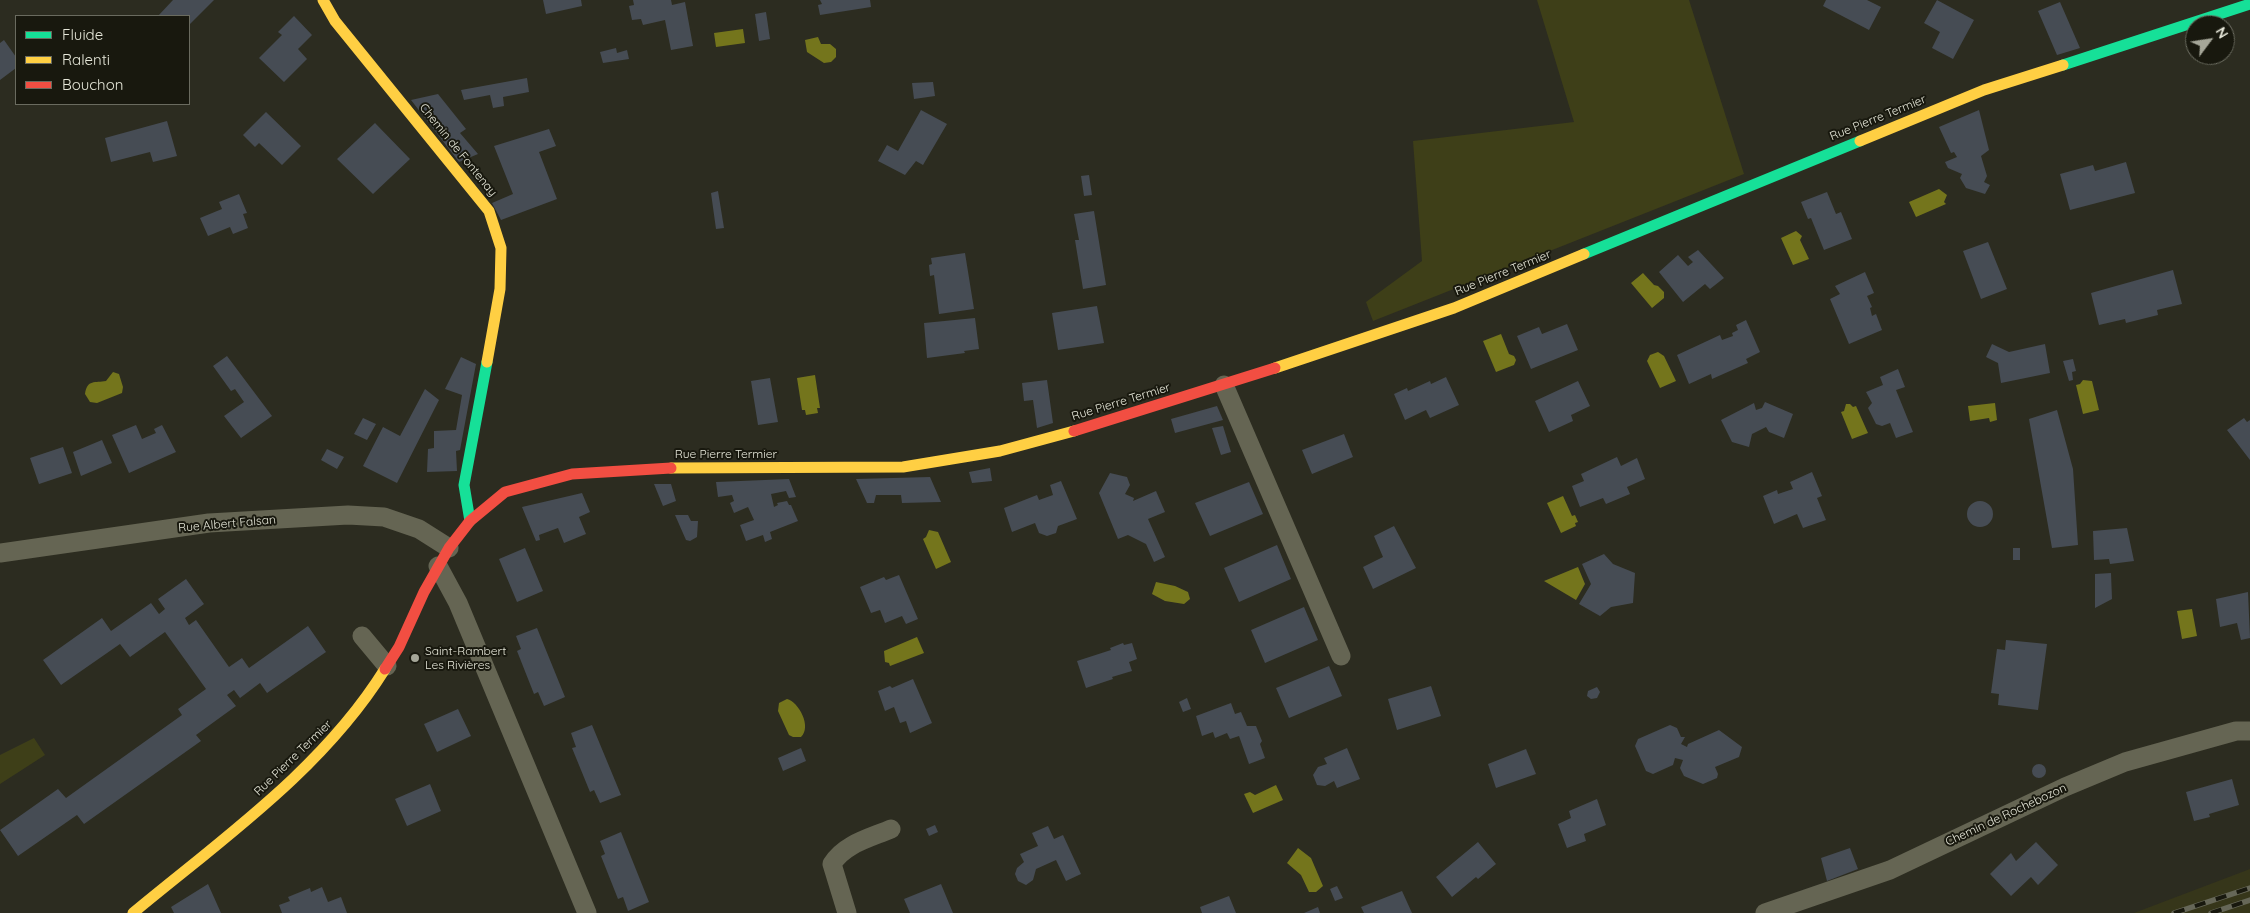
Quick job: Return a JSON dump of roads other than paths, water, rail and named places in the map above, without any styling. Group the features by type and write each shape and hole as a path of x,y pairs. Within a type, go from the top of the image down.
{"street":[{"name":"Chemin de Fontenay","path":"323,0 335,21 489,210 501,248 500,289 464,485 470,521"},
{"name":"Rue Pierre Termier","path":"133,913 272,798 335,738 399,647 438,566 449,548 470,521 505,492 572,474 653,468 903,467 1000,451 1096,425 1224,385 1454,308 1984,90 2250,4"},
{"path":"1224,385 1341,656"},
{"name":"Rue Albert Falsan","path":"0,553 209,523 348,515 384,517 419,529 449,548"},
{"path":"438,566 458,603 587,913"},
{"path":"362,636 387,666"},
{"name":"Chemin de Rochebozon","path":"1765,913 1890,870 2065,786 2125,762 2236,731 2250,731"},
{"path":"847,913 832,864 838,854 891,828"}],"railway":[{"path":"2174,913 2250,888"},
{"path":"2211,913 2250,900"}],"place":[{"name":"Saint-Rambert Les Rivières","path":"415,658"}]}
